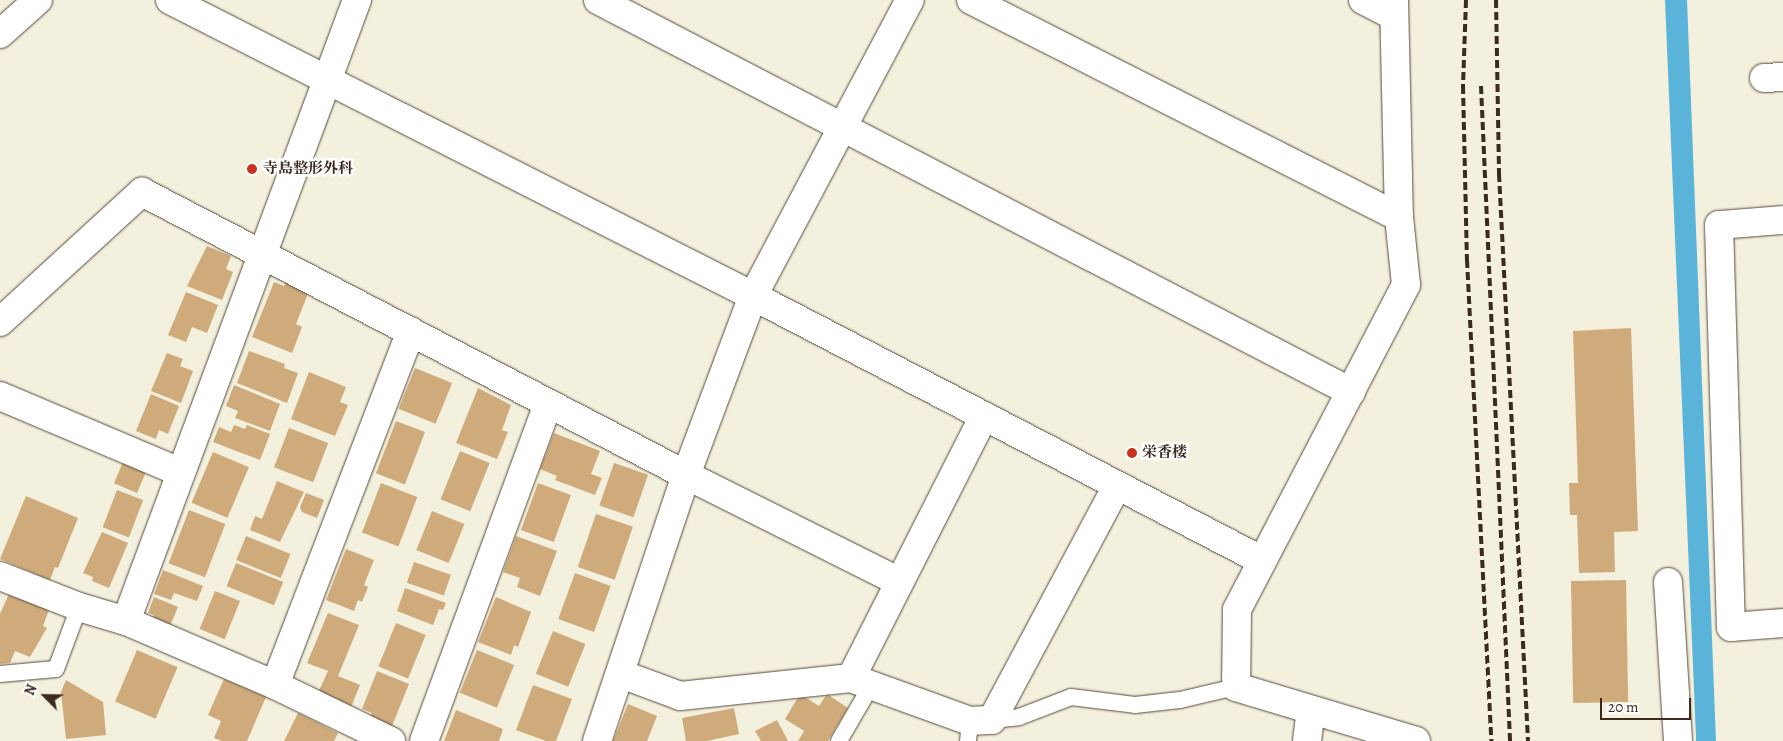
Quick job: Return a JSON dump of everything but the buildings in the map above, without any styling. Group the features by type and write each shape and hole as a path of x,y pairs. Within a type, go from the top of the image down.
{"main road":[{"path":"0,34 38,0"},
{"path":"170,0 753,296 1261,560"},
{"path":"126,621 326,78 357,0"},
{"path":"598,0 842,125 1350,392"},
{"path":"597,741 621,674 686,475 753,296 842,125 910,0"},
{"path":"971,0 1400,217"},
{"path":"1362,0 1393,8 1400,217 1406,285 1261,560 1237,610 1236,687 1416,741"},
{"path":"0,322 142,192 412,330 548,404 686,475 898,580"},
{"path":"1783,220 1719,225 1731,627 1783,623"},
{"path":"275,685 412,330"},
{"path":"0,396 180,472"},
{"path":"424,741 548,404"},
{"path":"861,681 898,580 984,416"},
{"path":"621,674 680,696 861,681 977,728 1118,486"},
{"path":"0,576 79,607 126,621 275,685 391,741"},
{"path":"1668,582 1678,741"},
{"path":"1308,741 1311,710"}],"lane":[{"path":"0,674 56,669 79,607"},
{"path":"839,741 861,681"},
{"path":"977,728 1019,718 1070,697 1135,705 1180,700 1236,687"}],"water":[{"path":"1665,0 1687,0 1716,741 1696,741"}],"railway":[{"path":"1466,0 1463,86 1467,260 1491,741"},
{"path":"1496,0 1499,174 1528,741"},
{"path":"1481,86 1510,741"}],"place":[{"name":"寺島整形外科","path":"252,169"},
{"name":"栄香楼","path":"1132,453"}]}
